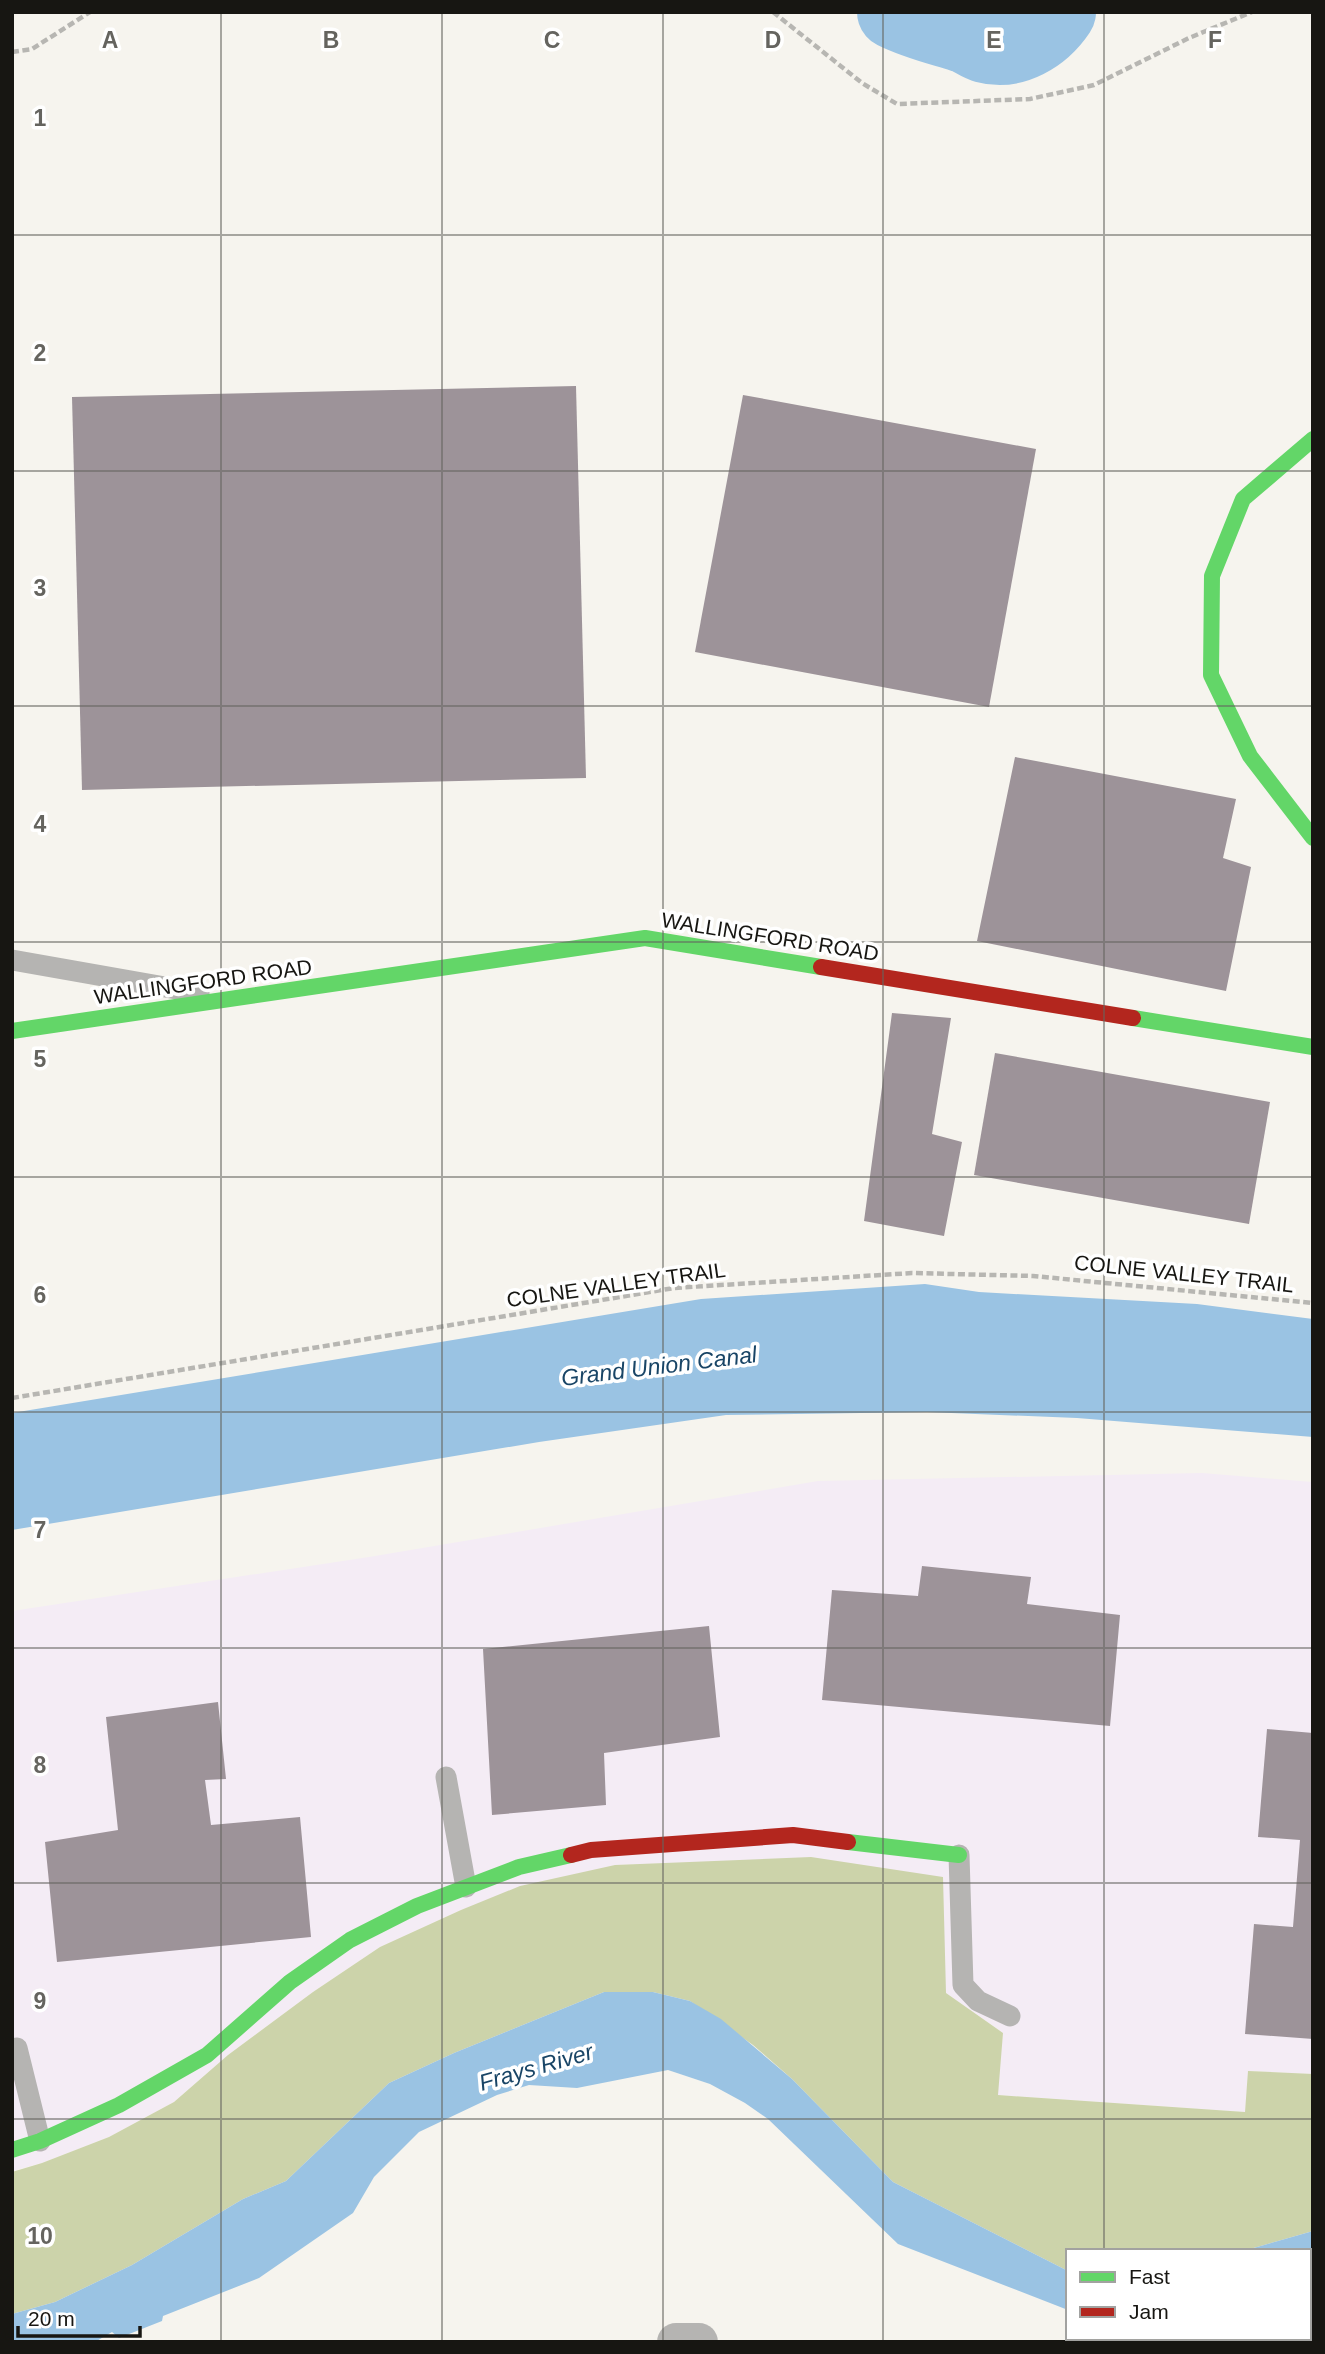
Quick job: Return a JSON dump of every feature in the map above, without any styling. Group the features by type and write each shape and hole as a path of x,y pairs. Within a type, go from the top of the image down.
{"street":[{"path":"1313,439 1243,499 1212,576 1211,675 1250,756 1313,838"},
{"name":"WALLINGFORD ROAD","path":"12,1031 645,938 1313,1047"},
{"path":"12,2150 40,2141 119,2105 207,2055 290,1982 350,1940 416,1906 519,1867 591,1850 793,1835 958,1855"},
{"path":"676,2342 699,2342"}],"lane":[{"path":"12,960 232,999"},
{"path":"446,1777 466,1887"},
{"path":"958,1855 963,1985 978,2001 1010,2016"},
{"path":"17,2048 40,2141"}],"path":[{"path":"12,52 32,49 90,12"},
{"path":"773,12 862,83 897,104 1030,99 1094,85 1189,38 1252,12"},
{"name":"COLNE VALLEY TRAIL","path":"12,1398 674,1288 912,1273 1033,1276 1313,1303"}],"shaded area":[{"path":"1202,1473 1313,1482 1313,2074 1249,2071 1245,2112 997,2095 1003,2033 946,1993 712,1862 615,1865 461,1910 380,1947 313,1992 228,2055 174,2102 109,2137 42,2163 12,2171 12,1611 369,1557 818,1481"}],"green space":[{"path":"811,1857 943,1877 946,1993 1003,2033 998,2095 1245,2112 1248,2071 1313,2074 1313,2231 1250,2249 1066,2249 1066,2270 893,2182 792,2079 753,2045 690,2001 653,1992 604,1992 454,2053 389,2083 286,2181 243,2199 132,2265 55,2302 12,2314 12,2172 109,2137 174,2102 228,2055 313,1992 380,1947 520,1886 615,1865"},
{"path":"1311,2266 1313,2342 1129,2342 1311,2340"}],"water":[{"name":"Grand Union Canal","path":"925,1284 979,1292 1197,1304 1313,1319 1313,1437 1077,1418 927,1412 726,1415 539,1442 12,1530 12,1413 701,1299"},
{"name":"Frays River","path":"604,1992 653,1992 690,2001 721,2019 792,2079 893,2182 1066,2270 1066,2309 898,2244 768,2119 710,2084 668,2070 577,2088 529,2085 497,2095 419,2132 374,2177 353,2213 259,2278 163,2316 162,2321 119,2338 112,2332 95,2342 12,2342 12,2314 55,2302 132,2265 243,2199 286,2181 389,2083 454,2053"},
{"path":"1313,2231 1313,2265 1311,2249 1250,2249"}],"building":[{"path":"576,386 586,778 82,790 72,397"},
{"path":"743,395 1036,449 989,707 695,652"},
{"path":"1015,757 1236,799 1223,858 1251,867 1226,991 977,941"},
{"path":"892,1013 951,1018 932,1134 962,1142 944,1236 864,1221"},
{"path":"995,1053 1270,1102 1249,1224 974,1175"},
{"path":"922,1566 1031,1577 1027,1604 1120,1615 1110,1726 822,1700 832,1590 918,1596"},
{"path":"709,1626 720,1737 604,1753 606,1805 492,1815 483,1649"},
{"path":"218,1702 226,1779 205,1780 211,1825 300,1817 311,1937 57,1962 45,1842 118,1830 106,1717"},
{"path":"1267,1729 1313,1733 1313,2039 1245,2034 1254,1924 1293,1927 1300,1840 1258,1837"}],"waterway":[{"path":"894,12 996,48 1027,41 1045,29 1059,12"}],"traffic: fast":[{"path":"1313,439 1243,499 1212,576 1211,675 1250,756 1313,838"},
{"path":"12,1031 645,938 821,967"},
{"path":"1133,1018 1313,1047"},
{"path":"848,1842 959,1855"},
{"path":"12,2150 40,2141 119,2105 207,2055 290,1982 350,1940 417,1906 519,1867 571,1855"}],"traffic: jam":[{"path":"821,967 1133,1018"},
{"path":"571,1855 591,1850 793,1835 848,1842"}]}
